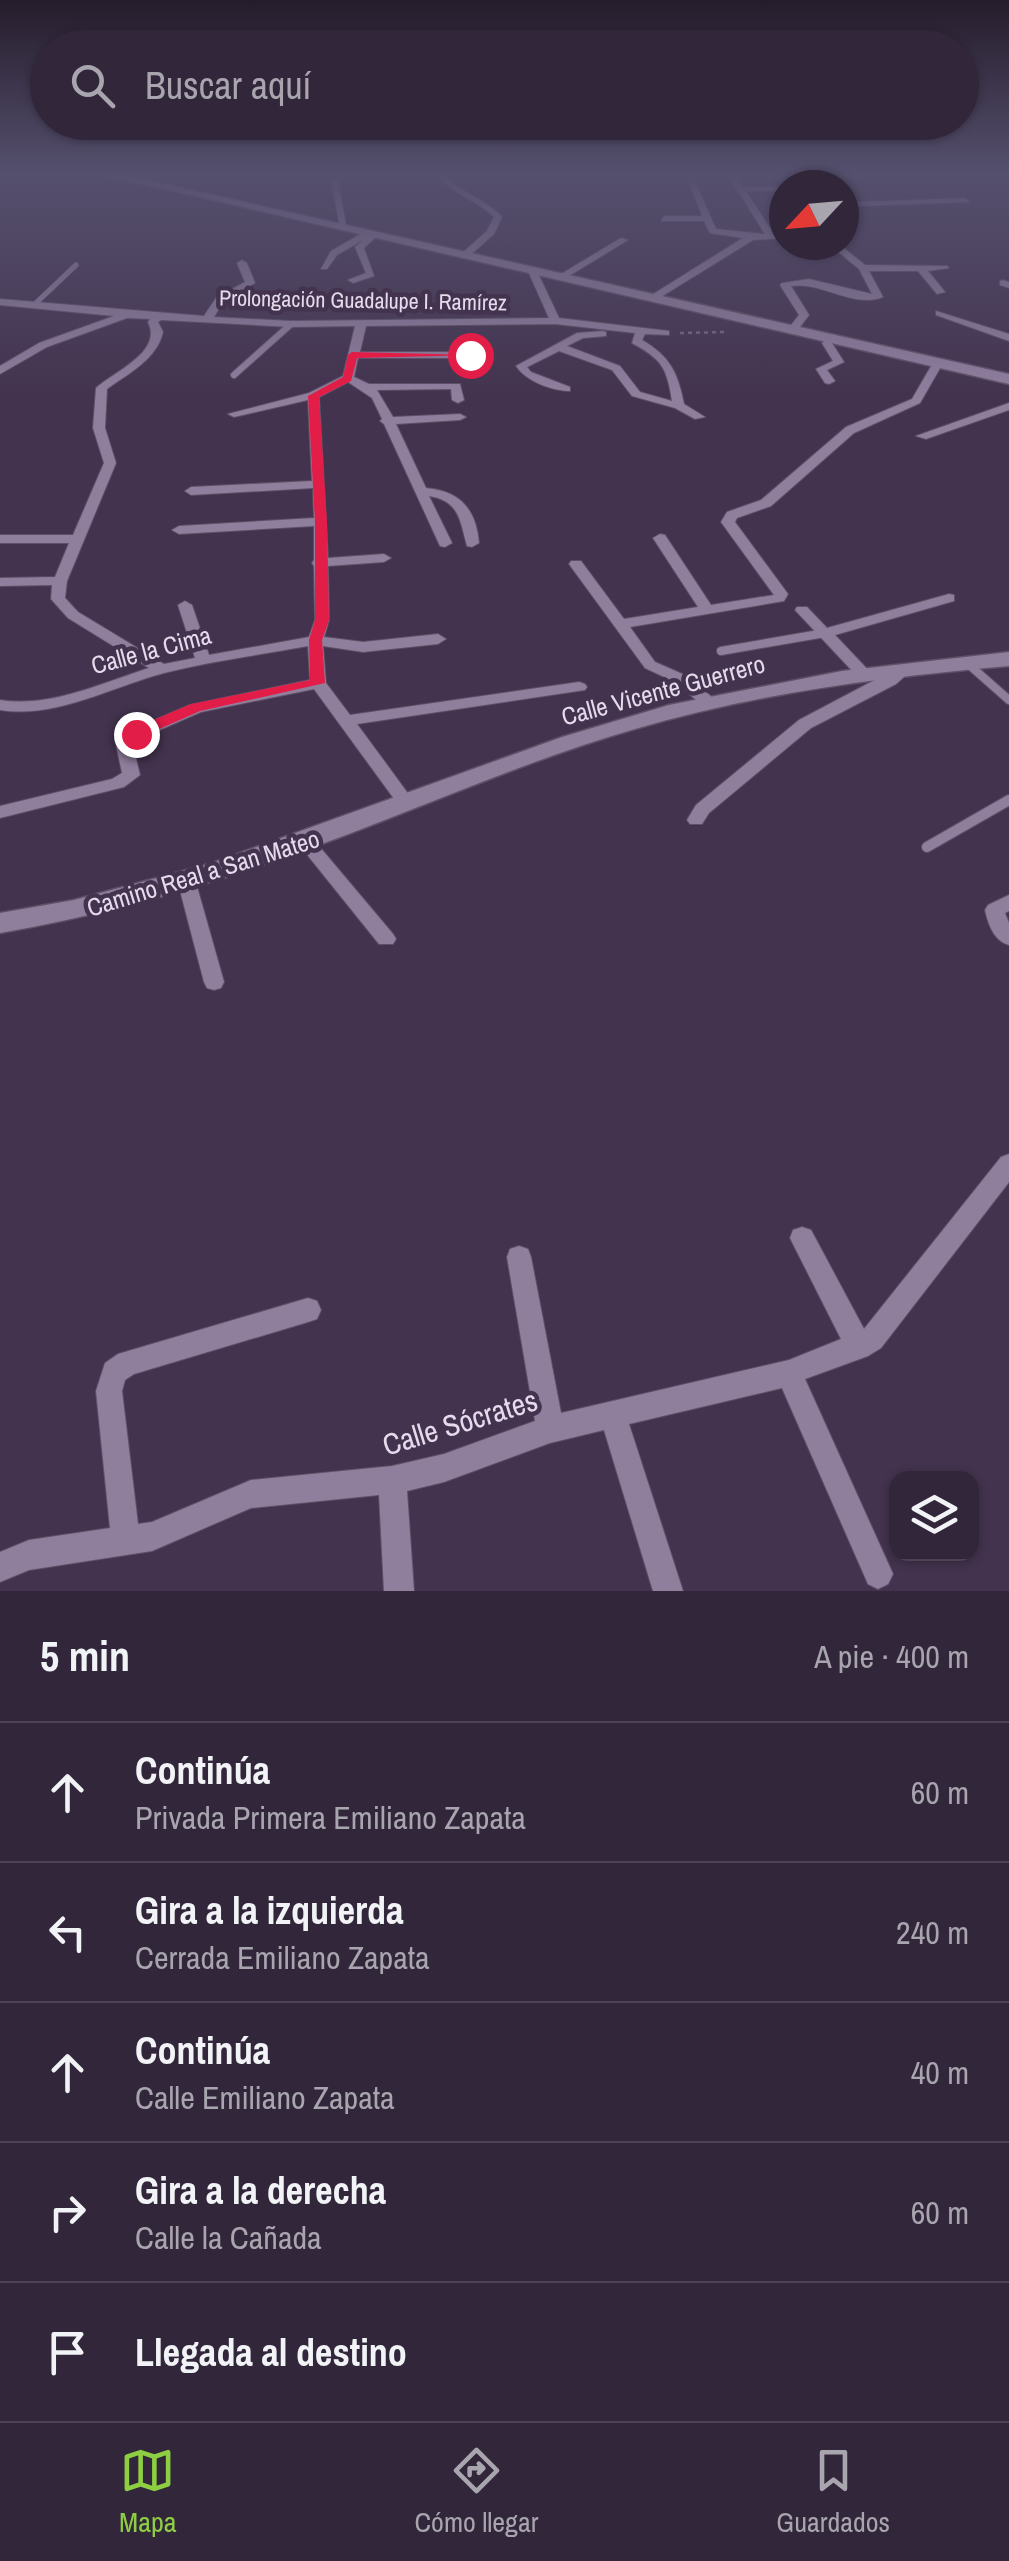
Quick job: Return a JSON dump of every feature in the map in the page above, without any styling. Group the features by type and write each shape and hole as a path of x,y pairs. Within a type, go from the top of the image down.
{"main road":[{"path":"425,246 1009,379"},
{"name":"Calle Vicente Guerrero","path":"345,828 574,740 708,702 863,673 1009,659"},
{"name":"Camino Real a San Mateo","path":"0,923 108,905 188,883 345,828"}],"street":[{"path":"324,267 334,253 347,246"},
{"path":"353,280 370,274 360,246"},
{"path":"465,255 475,246"},
{"path":"560,277 613,246"},
{"path":"653,298 735,246"},
{"path":"792,329 804,315 785,286 806,281 864,298 878,297 863,268 853,260"},
{"path":"207,319 219,300 250,283 242,264"},
{"path":"863,268 944,268"},
{"path":"921,268 940,292"},
{"path":"533,271 555,321"},
{"name":"Prolongación Guadalupe I. Ramírez","path":"0,302 131,315 292,324 555,321 639,336 665,333"},
{"path":"940,313 1009,338"},
{"path":"0,371 44,345 131,315"},
{"path":"159,316 154,322 158,332 154,345 102,388 99,428 110,463 60,582 60,605 162,668"},
{"path":"348,378 362,324"},
{"path":"566,389 522,370 534,358 588,334 639,336 668,360 678,406"},
{"path":"829,339 826,344 839,362 821,369 829,380"},
{"path":"559,346 616,368 636,394 678,406 699,417"},
{"path":"352,355 470,355"},
{"path":"618,624 769,601 781,594 728,522 732,515 766,503 850,430 916,401 938,363"},
{"path":"348,378 377,396 445,542"},
{"path":"234,414 313,396 348,378"},
{"path":"367,387 456,386 458,400"},
{"path":"313,396 321,522 318,683 406,803"},
{"path":"922,436 1009,406"},
{"path":"386,422 460,417"},
{"path":"191,491 319,484"},
{"path":"421,491 445,492 455,498 472,525 472,543"},
{"path":"179,530 321,522"},
{"path":"660,538 707,610"},
{"path":"0,539 80,539"},
{"path":"320,563 384,558"},
{"path":"576,564 657,671 681,679 708,702"},
{"path":"0,582 60,582"},
{"path":"825,632 949,598"},
{"path":"185,604 203,660"},
{"path":"802,610 863,673"},
{"name":"Calle la Cima","path":"0,705 18,708 54,703 162,668 316,640 363,647 438,639"},
{"path":"696,820 702,809 806,724 890,682 905,670"},
{"path":"0,812 118,783 131,775 123,740 196,708 318,683"},
{"path":"344,720 579,686"},
{"path":"0,713 18,708"},
{"path":"306,843 386,939"},
{"path":"188,883 214,982"},
{"path":"1009,902 995,910 998,923 1009,938"},
{"path":"802,1238 859,1348 872,1339 1009,1164"},
{"path":"519,1258 550,1429"},
{"path":"126,1542 109,1391 114,1372 126,1363 308,1310"},
{"name":"Calle Sócrates","path":"0,1567 60,1550 152,1536 251,1494 392,1480 444,1468 550,1429 789,1373 859,1348"},
{"path":"789,1373 878,1574"},
{"path":"612,1413 668,1591"},
{"path":"392,1480 399,1591"}],"lane":[{"path":"35,304 76,265"},
{"path":"234,375 292,324"},
{"path":"721,650 825,632"},
{"path":"967,662 1009,700"},
{"path":"927,847 1009,800"}],"route":[{"path":"136,734 196,708 318,683 321,522 313,396 348,378 352,355 470,355"}]}
